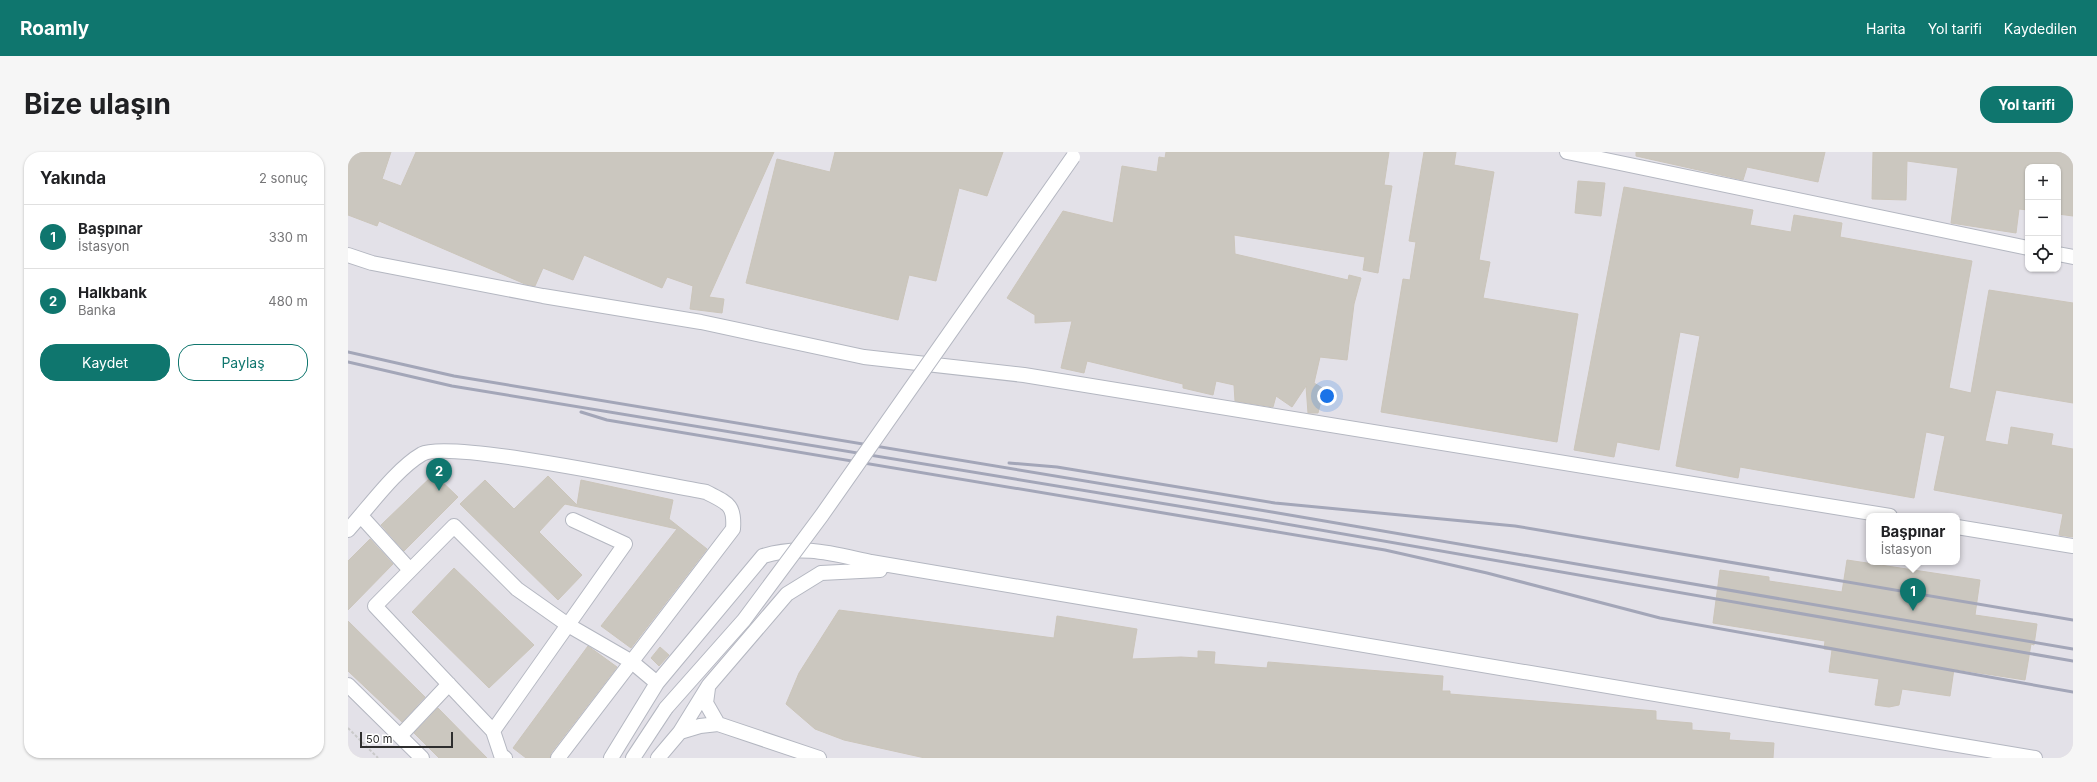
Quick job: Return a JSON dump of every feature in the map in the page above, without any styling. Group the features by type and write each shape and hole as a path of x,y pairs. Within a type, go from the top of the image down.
{"street":[{"path":"1567,152 2025,247"},
{"path":"633,758 655,722 666,708 744,620 812,527 1075,154"},
{"path":"348,255 372,263 536,294 701,322 864,357 1024,375 1872,513"},
{"path":"2061,255 2073,257"},
{"path":"348,530 406,466 424,453 443,451 517,458 706,492 727,503 734,515 733,529 558,758"},
{"path":"360,516 410,570"},
{"path":"493,731 625,544 573,520"},
{"path":"504,758 501,755 493,731 375,606 454,526 517,589 568,625 632,662 658,683"},
{"path":"1960,527 2073,546"},
{"path":"611,758 658,683 763,556 781,550 820,551 871,562 2035,758"},
{"path":"658,758 680,732 709,685 787,594 821,573 914,569"},
{"path":"400,736 449,684"},
{"path":"348,685 422,758"},
{"path":"709,685 706,703 718,724"},
{"path":"615,758 655,722"},
{"path":"680,732 700,726 718,724 819,758"}],"path":[{"path":"348,728 378,758"}],"shaded area":[{"path":"348,152 2073,152 2073,758 348,758"}],"building":[{"path":"348,152 391,152 382,179 401,186 416,152 774,152 709,297 724,299 722,313 690,309 693,286 667,277 662,288 584,255 573,280 543,268 535,286 525,284 379,221 377,226 348,215"},
{"path":"835,152 1003,152 987,196 959,188 936,281 909,275 898,320 746,283 777,159 830,172"},
{"path":"1166,152 1389,152 1384,185 1392,186 1378,273 1363,270 1365,257 1234,235 1235,254 1348,280 1349,275 1361,278 1354,304 1347,360 1320,357 1314,383 1324,389 1318,413 1308,413 1306,386 1292,407 1276,396 1273,407 1235,401 1234,385 1216,381 1213,395 1183,388 1183,384 1087,361 1084,373 1061,368 1072,321 1035,323 1035,315 1007,298 1063,211 1113,223 1122,166 1157,172 1159,157 1165,158"},
{"path":"1424,152 1456,152 1454,165 1494,172 1479,260 1490,262 1483,298 1578,314 1557,442 1381,412 1403,279 1410,280 1416,242 1409,241"},
{"path":"1636,152 1825,152 1818,182 1747,167 1743,180 1636,156"},
{"path":"1873,152 2073,152 2073,216 2061,214 2061,164 2025,164 2025,210 2019,209 2016,233 1951,223 1958,168 1907,161 1906,200 1872,199"},
{"path":"1578,181 1605,183 1601,216 1575,213"},
{"path":"1624,187 1753,210 1750,225 1791,232 1794,215 1842,223 1840,237 1972,261 1949,388 1971,393 1989,290 2073,303 2073,403 1996,390 1985,441 2008,445 2011,427 2053,434 2051,445 2073,449 2073,537 2059,535 2063,514 1934,490 1945,436 1926,432 1914,498 1740,467 1738,478 1676,466 1700,336 1680,332 1659,450 1617,442 1614,457 1574,450"},
{"path":"434,474 458,497 404,551 381,525"},
{"path":"548,476 577,505 581,480 673,500 669,519 707,549 631,648 601,626 677,529 565,504 539,532 582,575 558,600 460,504 485,480 514,509"},
{"path":"370,539 393,564 348,610 348,561"},
{"path":"1847,560 1866,563 1866,565 1880,565 1980,580 1975,615 2037,624 2034,645 2031,644 2025,680 1954,669 1950,696 1902,689 1899,705 1889,707 1875,705 1879,679 1829,672 1832,650 1824,649 1825,641 1713,623 1720,570 1769,577 1769,581 1842,592"},
{"path":"454,568 534,645 489,688 412,612"},
{"path":"839,610 1054,638 1057,616 1137,629 1132,659 1181,657 1198,658 1198,651 1215,652 1214,664 1267,668 1268,662 1443,676 1442,691 1450,691 1450,694 1656,711 1656,720 1692,723 1692,730 1730,733 1729,740 1774,743 1773,758 925,758 844,740 815,729 786,704 799,673"},
{"path":"348,621 425,697 402,722 348,671"},
{"path":"588,646 617,667 551,753 550,758 526,758 513,748"},
{"path":"660,647 669,655 659,666 651,658"},
{"path":"438,708 487,758 439,758 414,733"}],"railway":[{"path":"348,352 454,376 1272,512 2073,649"},
{"path":"348,362 452,386 1269,521 2073,661"},
{"path":"581,412 607,420 1385,550 1487,573 1660,618 2073,692"},
{"path":"1009,463 1057,467 1275,503 1515,526 2073,620"}],"place":[{"name":"Halkbank","path":"439,491"},
{"name":"Başpınar","path":"1913,611"}]}
